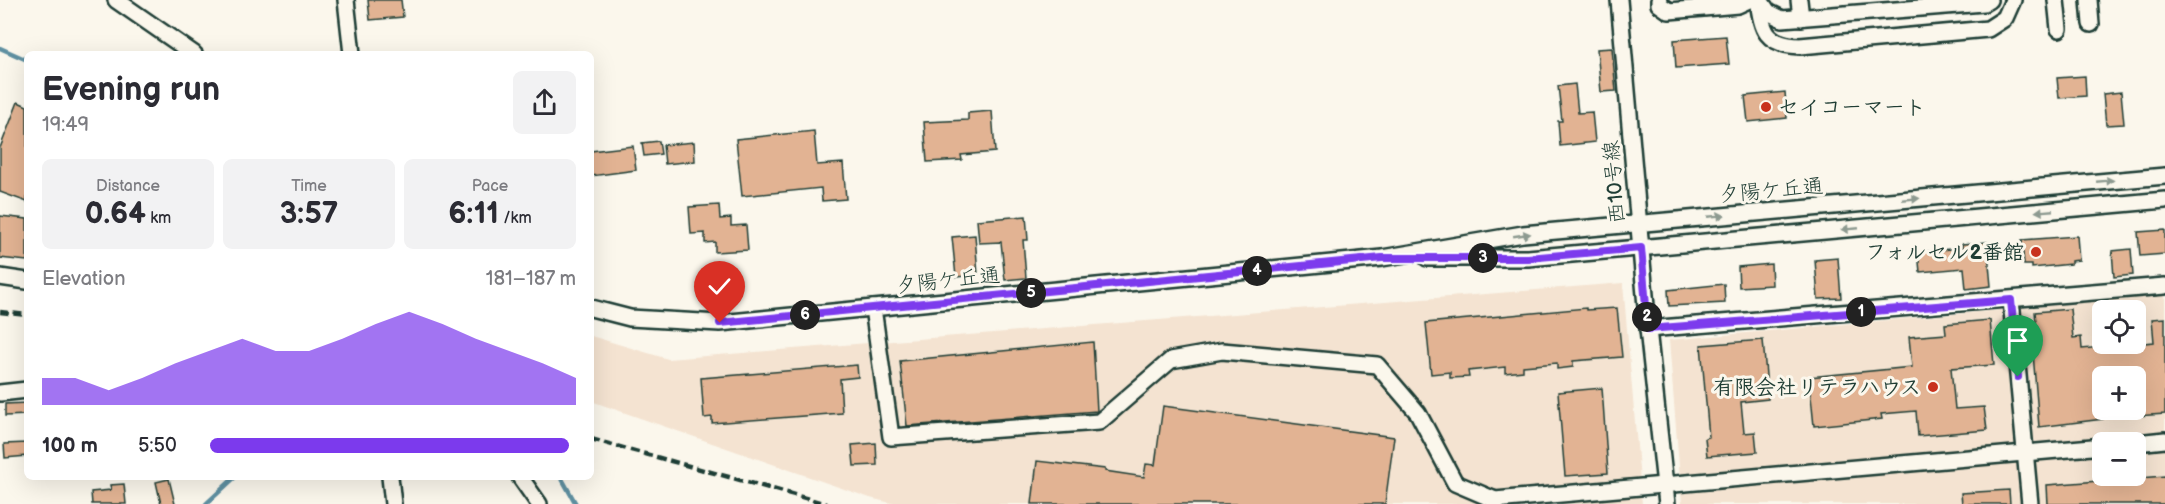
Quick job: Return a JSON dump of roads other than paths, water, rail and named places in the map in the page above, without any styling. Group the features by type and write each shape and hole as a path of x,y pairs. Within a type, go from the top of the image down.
{"street":[{"path":"116,0 190,51"},
{"path":"346,0 352,51"},
{"name":"西10号線","path":"1619,0 1648,329 1667,504"},
{"path":"1659,0 1659,4 1669,11 1738,5 1749,0"},
{"path":"1759,0 1761,23 1767,35 1783,45 1800,46 1988,29 2005,18 2013,0"},
{"path":"1759,0 1768,12 1782,19 1801,18 1842,8 1984,3 1989,0"},
{"path":"1799,0 1801,18"},
{"path":"2056,0 2059,29"},
{"path":"2089,0 2091,24"},
{"name":"夕陽ケ丘通","path":"594,309 630,318 720,323 1382,258 1523,234 2165,176"},
{"name":"夕陽ケ丘通","path":"1382,258 1528,258 2165,200"},
{"path":"0,277 24,281"},
{"path":"1648,329 2165,286"},
{"path":"2011,300 2030,504"},
{"path":"873,308 891,437 1099,422 1171,360 1222,351 1377,365 1418,413 1455,483 1495,500 2092,447"},
{"path":"0,393 24,390"},
{"path":"2146,442 2165,440"},
{"path":"390,480 393,504"},
{"path":"522,480 539,504"}],"waterway":[{"path":"0,48 24,59"},
{"path":"206,504 232,480"},
{"path":"563,480 576,504"}],"railway":[{"path":"0,312 24,315"},
{"path":"594,440 827,504"}],"place":[{"name":"セイコーマート","path":"1766,107"},
{"name":"フォルセル2番館","path":"2036,252"},
{"name":"有限会社リテラハウス","path":"1933,387"}]}
